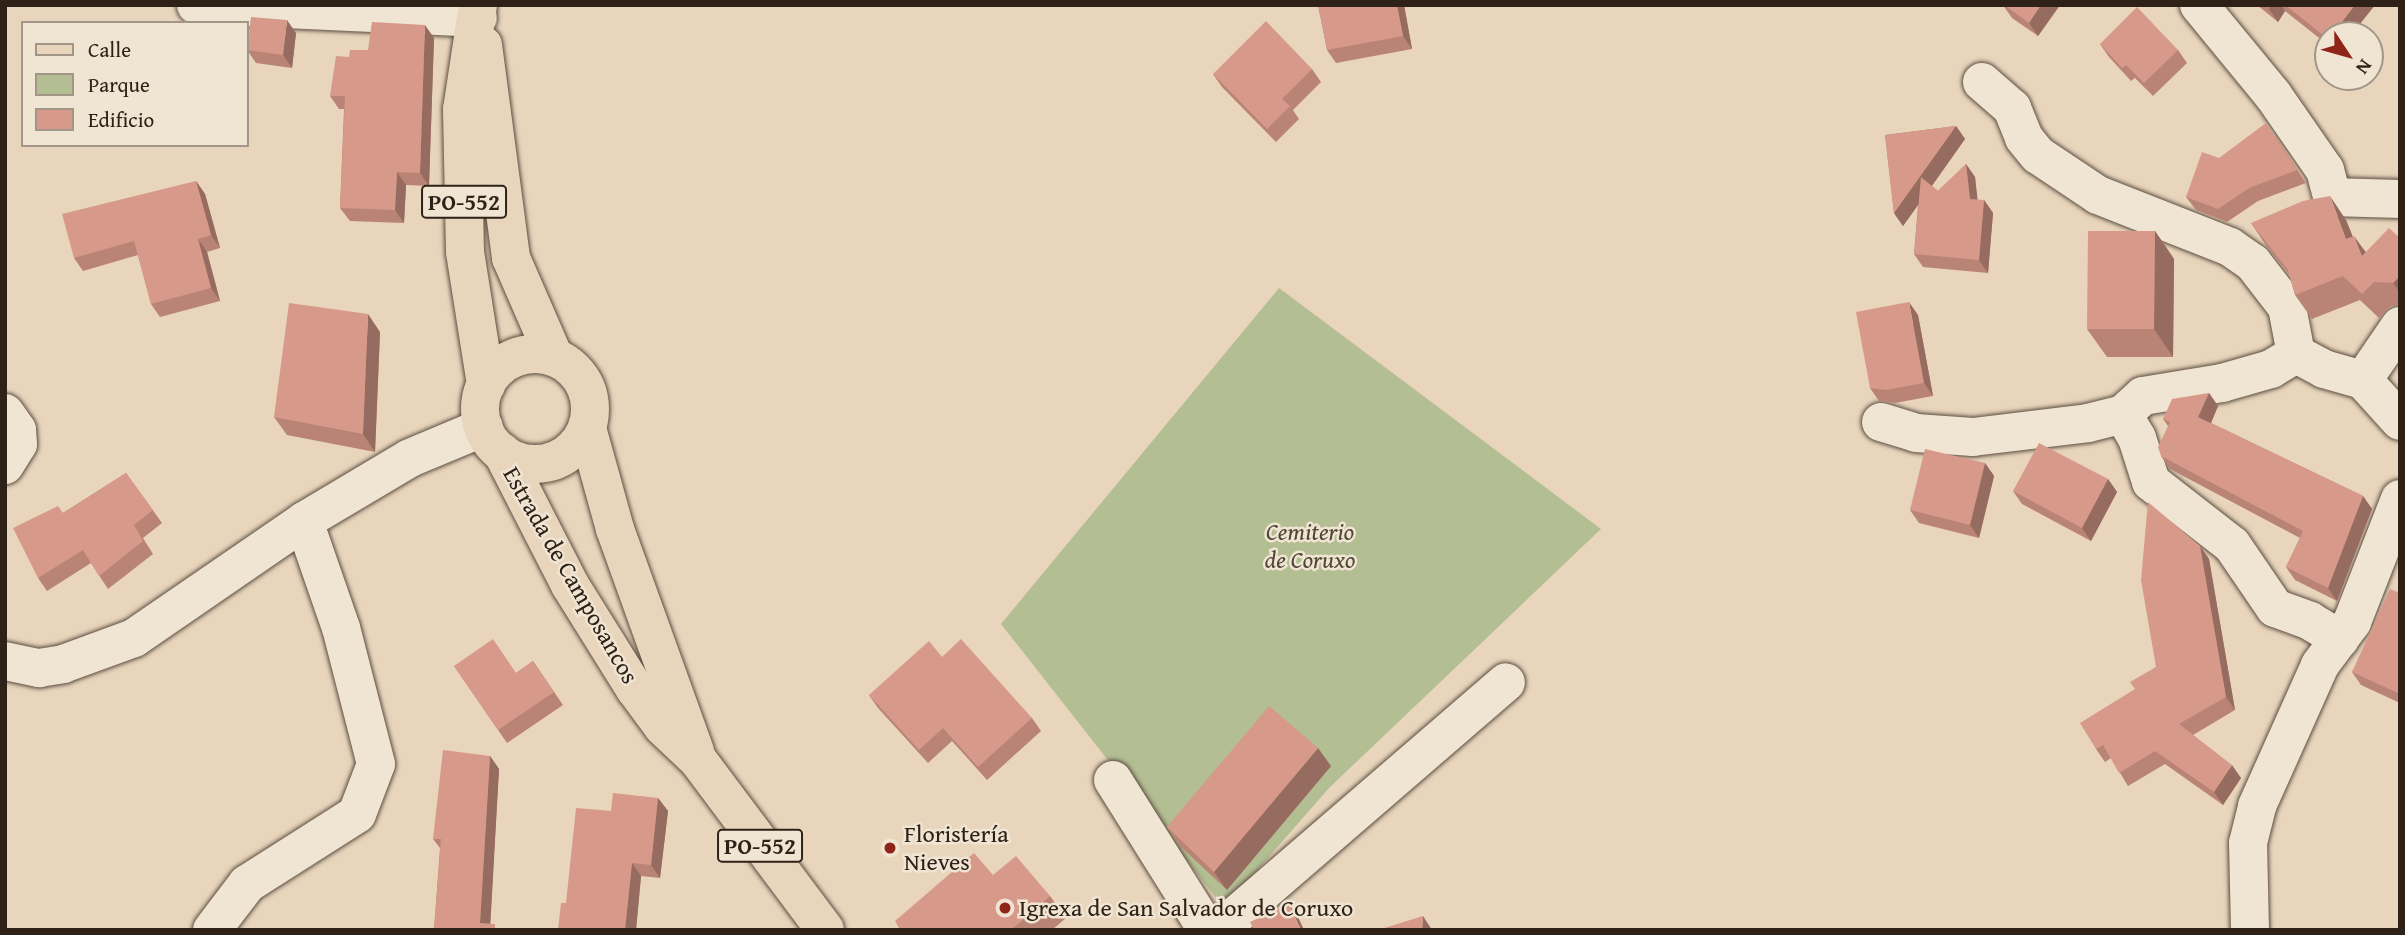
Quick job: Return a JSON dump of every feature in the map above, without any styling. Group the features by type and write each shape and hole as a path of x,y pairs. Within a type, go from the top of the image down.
{"main road":[{"name":"Estrada de Camposancos","path":"478,12 511,258 554,357 581,378 590,411 587,428 570,452 543,463 514,460 493,440"},
{"name":"Estrada de Camposancos","path":"478,12 462,109 465,252 486,385 481,406 493,440 570,585 635,689 663,727 698,760 825,930"},
{"path":"486,385 507,362 538,354 554,357"},
{"name":"Estrada de Camposancos","path":"587,428 615,529 698,760"}],"street":[{"path":"196,5 478,12"},
{"path":"2199,5 2273,94 2325,170 2332,197"},
{"path":"1982,82 2012,108 2024,138 2038,155 2098,195 2243,237 2287,307 2296,354"},
{"path":"2294,210 2332,197 2400,199"},
{"path":"2363,380 2400,326"},
{"path":"2296,354 2323,369 2363,380 2400,421"},
{"path":"1881,422 1916,433 1973,437 2123,414 2143,396 2222,383 2271,369 2296,354"},
{"path":"2123,414 2137,438 2151,482 2232,545 2275,608 2310,621 2340,639"},
{"path":"5,661 39,668 63,664 134,638 304,521 411,458 493,440"},
{"path":"2250,930 2248,843 2257,806 2290,726 2320,665 2352,622 2400,499"},
{"path":"212,930 247,884 357,814 376,764 341,628 304,521"},
{"path":"1219,930 1506,682"},
{"path":"1113,780 1207,930"}],"green space":[{"name":"Cemiterio de Coruxo","path":"1279,288 1601,529 1329,788 1224,908 1001,624"}],"building":[{"path":"1318,5 1397,5 1403,36 1327,50"},
{"path":"2004,5 2041,5 2029,23"},
{"path":"2285,5 2355,5 2343,21 2314,21 2314,28"},
{"path":"2137,7 2178,50 2144,83 2126,65 2122,68 2100,44"},
{"path":"251,17 287,20 283,55 248,50"},
{"path":"1266,21 1312,69 1282,99 1290,106 1267,129 1213,74"},
{"path":"372,22 425,25 420,173 397,172 395,210 340,208 345,96 330,96 336,56 349,57 350,50 368,50"},
{"path":"2266,123 2297,170 2249,188 2218,209 2186,197 2202,152 2219,158"},
{"path":"1956,126 1894,213 1885,135"},
{"path":"1966,164 1970,199 1984,200 1979,260 1914,254 1921,177 1938,191"},
{"path":"196,181 211,235 198,239 211,288 151,304 134,241 74,258 62,214"},
{"path":"2330,196 2346,239 2354,236 2362,256 2389,228 2400,238 2400,276 2393,283 2374,282 2362,294 2343,276 2295,295 2288,270 2251,223 2303,201"},
{"path":"2088,231 2155,231 2154,329 2087,329"},
{"path":"1909,302 1924,383 1886,390 1870,388 1856,312"},
{"path":"289,303 368,314 363,434 274,417"},
{"path":"2209,393 2198,417 2363,496 2328,588 2286,567 2303,531 2161,456 2158,447 2170,422 2163,419 2172,399"},
{"path":"2039,443 2108,479 2082,528 2013,491"},
{"path":"1925,449 1985,463 1970,525 1910,510"},
{"path":"126,473 153,510 134,525 143,541 99,576 83,550 38,578 13,528 58,506 63,513"},
{"path":"2148,502 2200,546 2226,697 2179,724 2232,765 2214,792 2155,751 2119,773 2103,745 2096,749 2080,723 2135,689 2130,682 2156,667 2141,580"},
{"path":"2390,589 2400,593 2400,694 2352,672"},
{"path":"493,639 516,673 533,661 554,692 498,730 454,666"},
{"path":"961,639 1032,718 978,767 943,728 919,750 869,695 929,641 942,657"},
{"path":"1269,706 1318,748 1214,872 1167,827"},
{"path":"443,750 490,756 480,923 495,924 495,930 434,930 441,839 433,839"},
{"path":"613,793 658,798 651,865 632,863 625,930 558,930 561,903 566,903 576,808 611,811"},
{"path":"974,853 993,875 1016,856 1050,896 1011,930 900,930 895,921"},
{"path":"1289,904 1301,930 1254,930 1250,922"},
{"path":"1423,916 1422,930 1378,930"}],"place":[{"name":"Floristería Nieves","path":"890,848"},
{"name":"Igrexa de San Salvador de Coruxo","path":"1005,908"}]}
